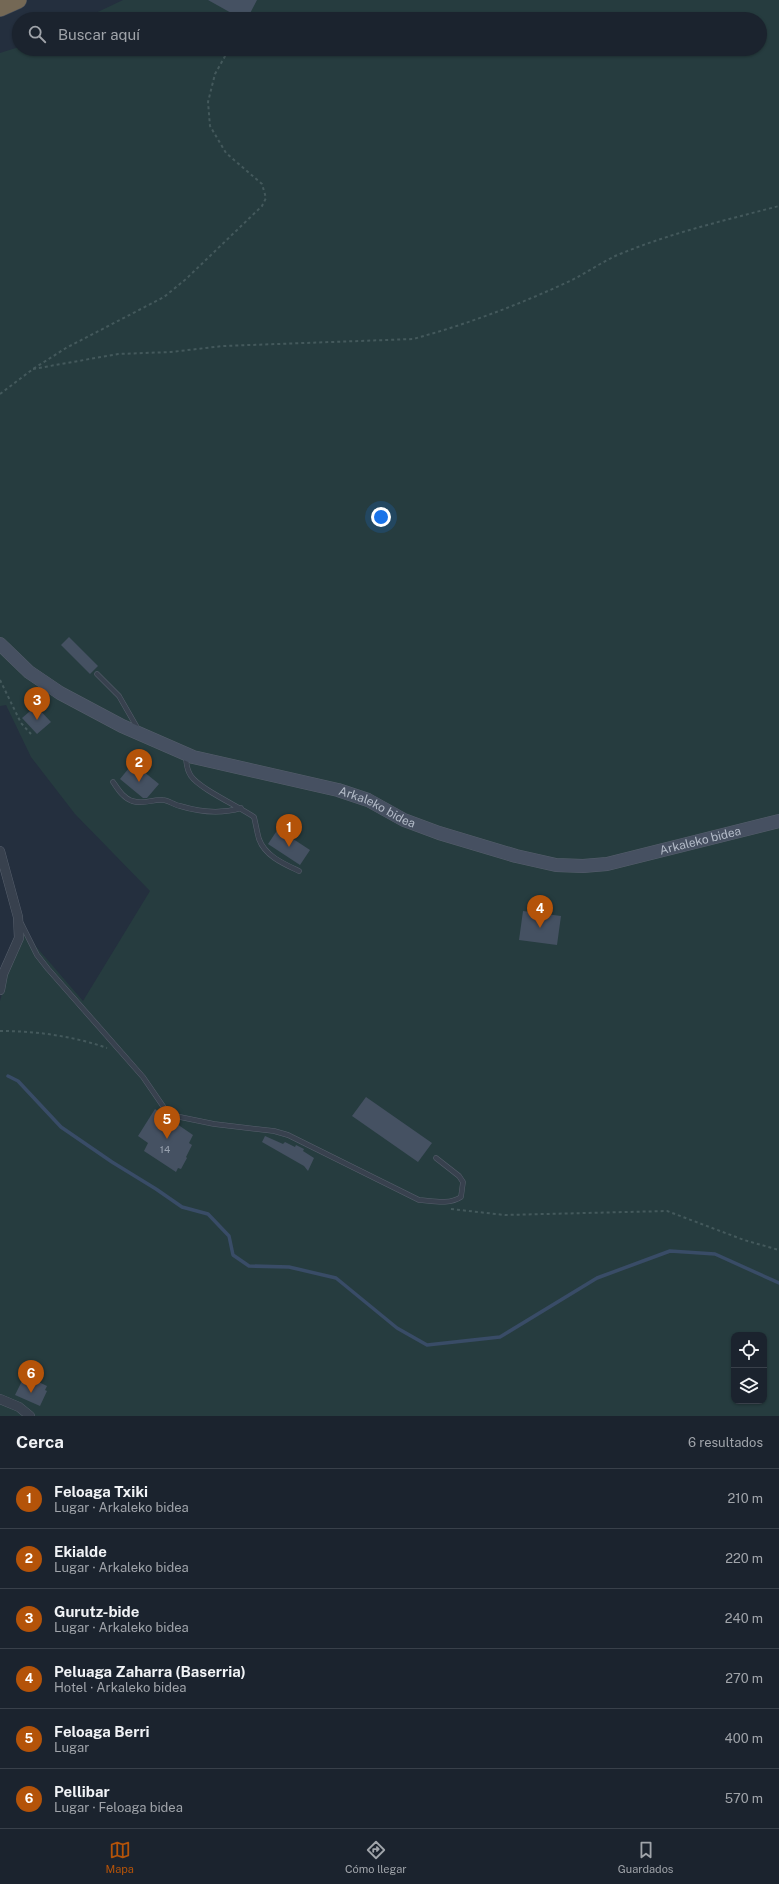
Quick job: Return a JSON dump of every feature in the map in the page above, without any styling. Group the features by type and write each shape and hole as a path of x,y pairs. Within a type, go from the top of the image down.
{"highway":[{"path":"0,8 18,0"}],"street":[{"name":"Arkaleko bidea","path":"0,644 29,672 60,693 140,734 185,754 338,790 368,800 404,820 439,833 516,856 556,865 583,866 607,864 779,821"},
{"path":"0,850 18,918 19,938 3,974 0,990"},
{"path":"0,1399 19,1407 30,1416"}],"lane":[{"path":"97,674 119,696 140,734"},
{"path":"185,754 187,768 191,777 201,786 241,808 254,817 260,840 267,851 281,863 299,871"},
{"path":"113,782 122,794 131,801 145,804 163,800 190,809 209,812 230,811 241,808"},
{"path":"18,918 38,955 48,969 98,1027 124,1053 165,1109 175,1116 214,1124 274,1131 288,1136 419,1200 440,1202 455,1201 461,1197 463,1182 459,1176 436,1158"}],"path":[{"path":"0,394 32,370 66,348 164,297 186,279 262,206 266,198 262,184 226,152 210,126 208,102 215,74 225,56"},
{"path":"32,370 118,354 171,352 223,346 413,339 441,331 512,306 573,279 619,254 699,228 779,206"},
{"path":"0,680 21,723 31,734"},
{"path":"0,1031 13,1031 81,1039 124,1053"},
{"path":"448,1209 505,1215 668,1211 744,1240 779,1250"}],"green space":[{"path":"123,0 779,0 779,1416 0,1416 0,1001 20,928 83,1001 150,891 75,814 31,757 6,705 0,706 0,53 12,49 12,56 767,56 767,12 98,12"}],"building":[{"path":"208,0 257,0 251,12 229,12"},
{"path":"69,637 98,666 90,674 61,645"},
{"path":"36,706 51,722 37,734 22,718"},
{"path":"133,763 159,784 147,798 143,798 120,779"},
{"path":"278,829 310,850 300,865 268,844"},
{"path":"523,911 561,916 557,945 519,940"},
{"path":"366,1097 432,1143 418,1162 352,1116"},
{"path":"155,1109 193,1135 189,1143 192,1145 186,1157 187,1158 181,1169 178,1168 176,1172 144,1151 148,1143 138,1136"},
{"path":"265,1136 283,1144 285,1142 295,1147 296,1145 304,1149 303,1151 314,1158 308,1171 304,1166 262,1142"},
{"path":"26,1376 47,1386 45,1390 47,1391 40,1406 15,1395"}],"waterway":[{"path":"8,1076 18,1081 61,1127 182,1207 208,1214 229,1236 233,1255 249,1266 289,1267 336,1278 397,1328 427,1345 500,1337 597,1278 670,1251 715,1254 779,1283"}],"place":[{"name":"Gurutz-bide","path":"37,720"},
{"name":"Ekialde","path":"139,782"},
{"name":"Feloaga Txiki","path":"289,847"},
{"name":"Peluaga Zaharra (Baserria)","path":"540,928"},
{"name":"Feloaga Berri","path":"167,1139"},
{"name":"Pellibar","path":"31,1393"}]}
